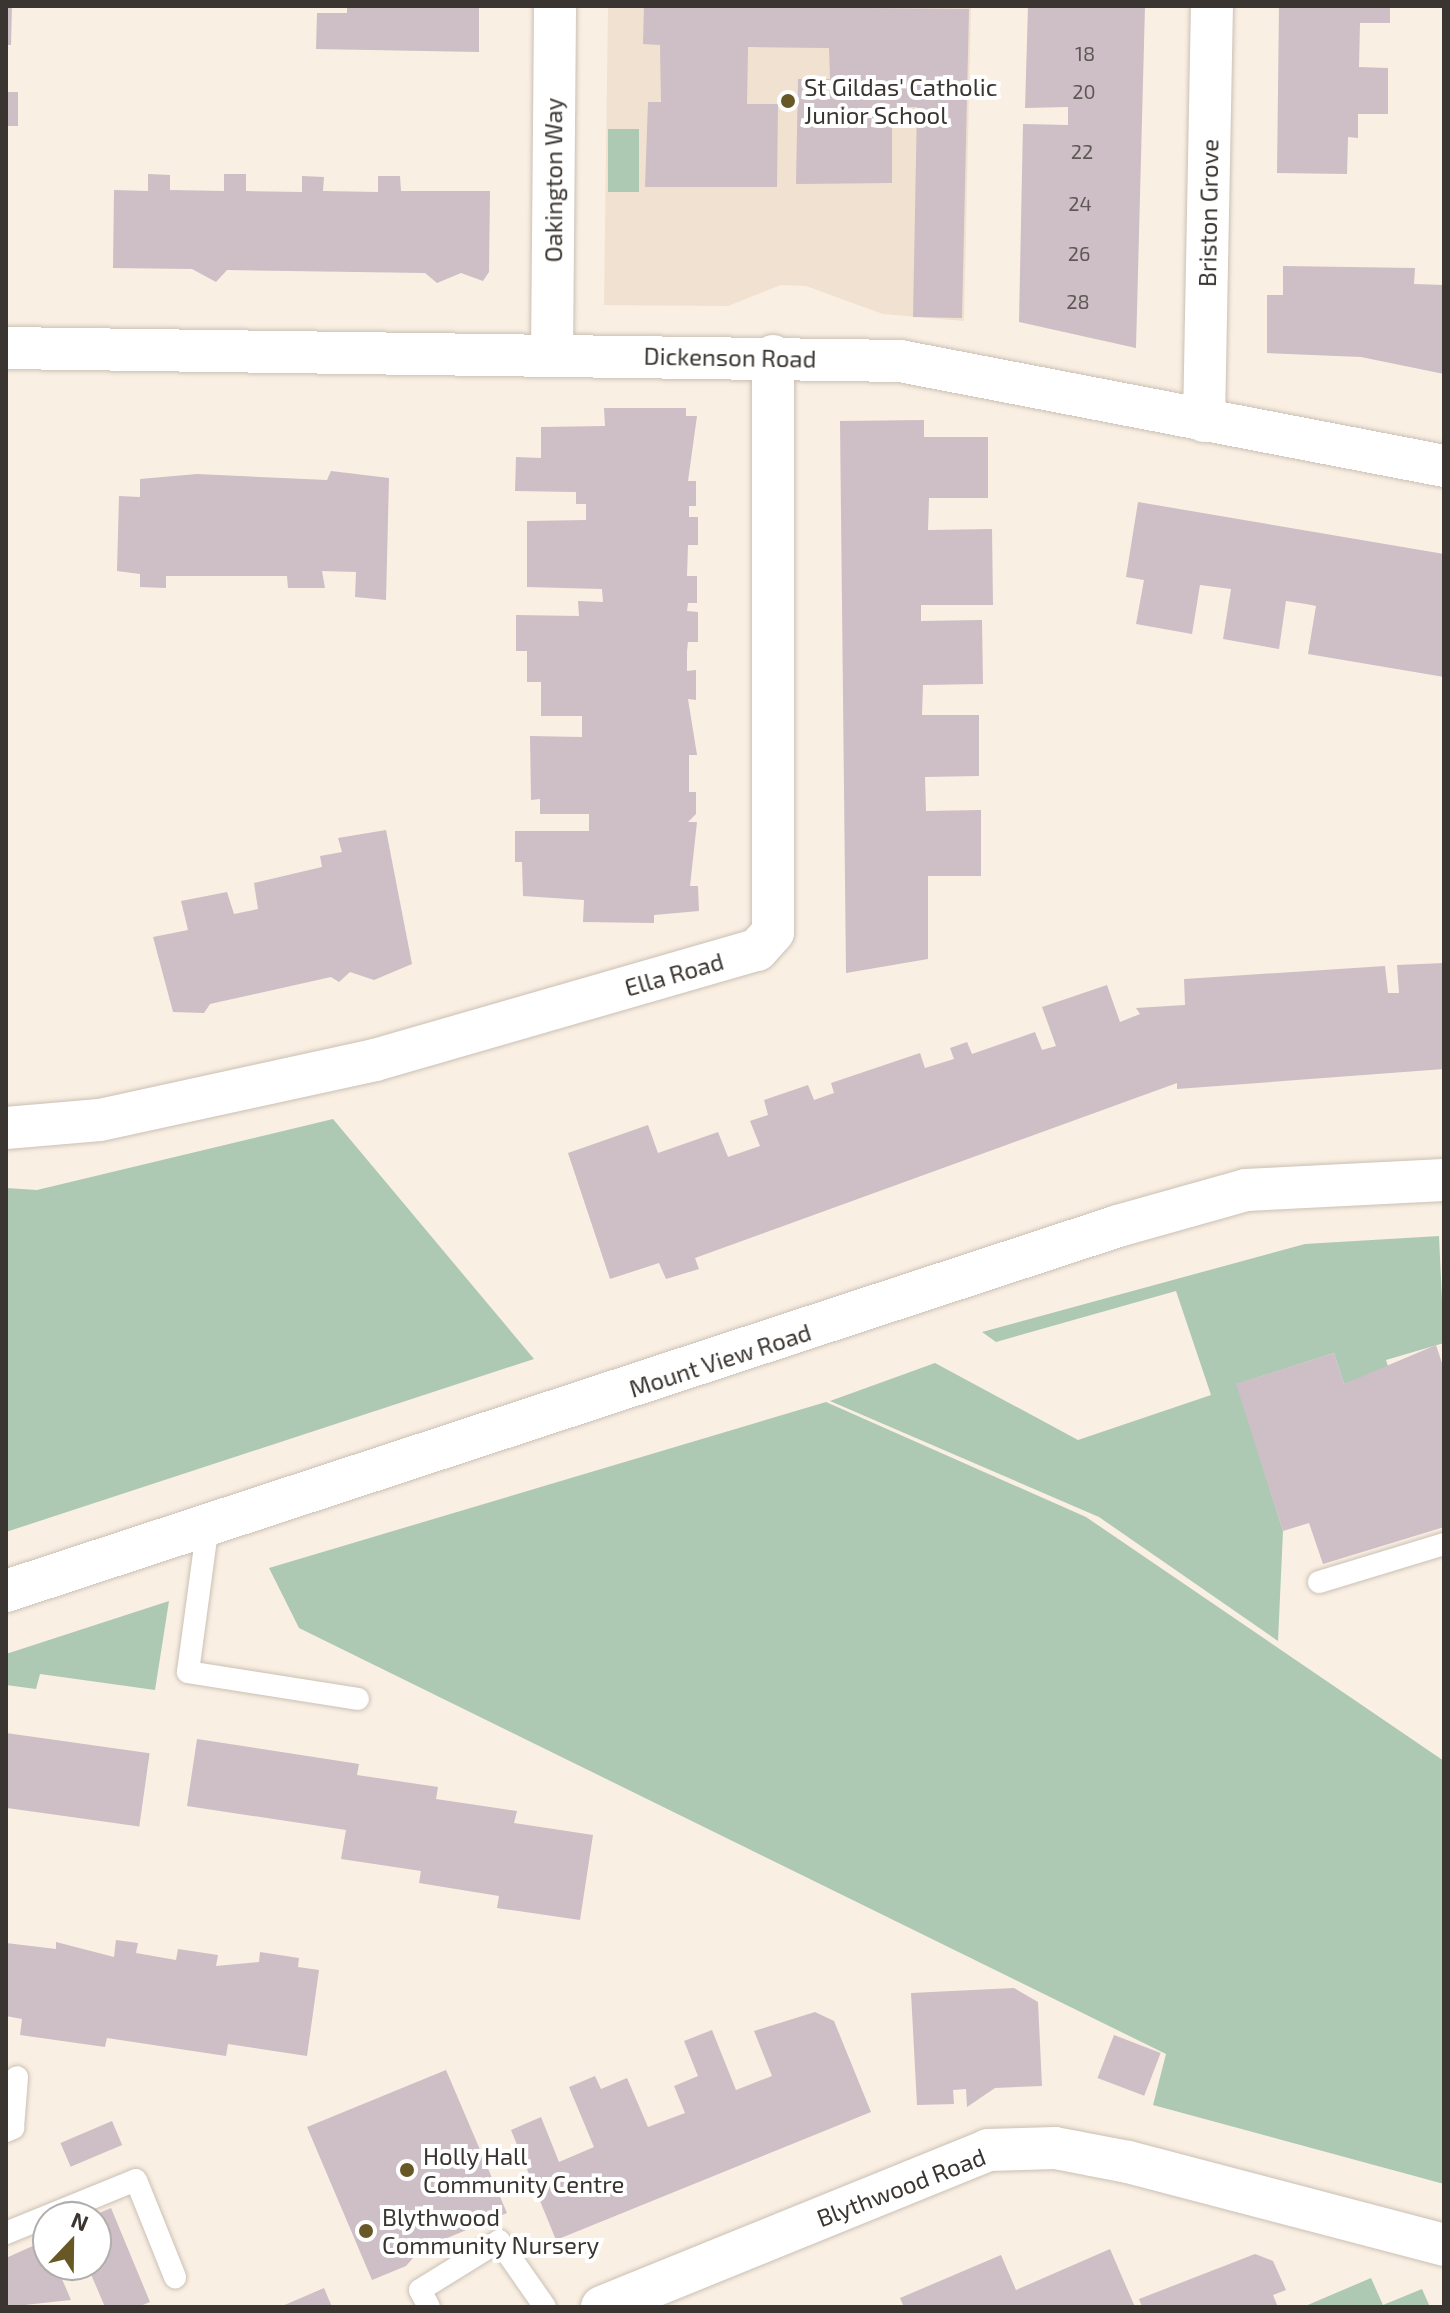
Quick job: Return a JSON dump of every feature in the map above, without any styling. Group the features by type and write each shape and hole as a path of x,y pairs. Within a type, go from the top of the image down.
{"street":[{"name":"Oakington Way","path":"552,355 555,6"},
{"name":"Briston Grove","path":"1204,421 1212,6"},
{"name":"Dickenson Road","path":"6,348 773,356 900,361 1444,466"},
{"name":"Ella Road","path":"6,1128 100,1120 375,1060 757,950 773,932 773,356"},
{"name":"Mount View Road","path":"6,1591 1246,1190 1442,1185"},
{"name":"Blythwood Road","path":"602,2307 988,2150 1055,2148 1128,2162 1444,2245"}],"lane":[{"path":"208,1524 188,1672 358,1699"},
{"path":"1319,1582 1444,1544"},
{"path":"6,2131 13,2128 17,2077"},
{"path":"6,2233 136,2180 175,2277"},
{"path":"429,2307 420,2290 499,2241 545,2307"}],"shaded area":[{"name":"St Gildas' Catholic Junior School","path":"608,6 971,6 964,321 883,314 806,286 781,285 728,306 604,305"}],"green space":[{"path":"608,129 639,129 639,192 608,192"},
{"path":"333,1119 534,1359 6,1532 6,1188 37,1190"},
{"path":"1439,1236 1444,1343 1386,1360 1389,1369 1344,1384 1334,1353 1237,1384 1283,1531 1278,1641 1099,1517 830,1401 935,1363 1078,1440 1211,1395 1176,1291 996,1342 982,1332 1305,1244"},
{"path":"826,1402 1086,1517 1444,1761 1444,2184 1153,2105 1166,2054 299,1628 269,1568"},
{"path":"169,1601 155,1690 40,1674 36,1689 6,1685 6,1654"},
{"path":"1371,2278 1383,2305 1422,2289 1430,2307 1303,2307"}],"building":[{"path":"6,6 12,6 11,45 6,45"},
{"path":"347,6 479,7 479,52 316,49 317,13 347,13"},
{"path":"644,6 969,9 962,318 913,317 917,107 892,108 892,183 796,184 798,79 830,79 829,48 748,47 747,104 778,104 777,187 645,187 648,102 661,102 660,45 643,44"},
{"path":"1028,6 1145,6 1136,348 1019,322 1023,124 1068,125 1068,107 1025,108"},
{"path":"1279,6 1390,6 1390,23 1360,23 1359,67 1388,68 1388,114 1358,114 1358,138 1348,137 1347,174 1277,173"},
{"path":"6,92 18,92 18,126 6,126"},
{"path":"148,174 170,175 170,190 224,191 224,174 246,174 246,191 302,192 302,176 324,177 323,191 378,192 378,176 400,176 401,191 490,191 489,272 483,281 461,273 437,283 425,273 227,270 216,282 192,269 113,268 114,190 148,191"},
{"path":"1283,266 1415,268 1414,284 1444,285 1444,374 1361,357 1267,353 1267,295 1283,295"},
{"path":"604,408 686,408 686,416 697,416 688,481 696,481 696,506 689,506 689,517 698,517 698,545 688,545 687,576 697,576 697,603 688,603 687,611 698,612 698,642 688,642 687,671 696,670 696,700 688,699 697,755 689,755 689,792 696,792 696,814 688,822 697,822 690,886 698,886 699,911 654,915 654,923 583,922 584,900 523,896 522,862 515,862 515,831 589,831 589,814 540,814 540,799 531,800 530,736 582,737 582,716 541,716 541,682 527,682 527,651 516,651 516,615 579,616 578,601 603,602 602,589 527,587 527,521 586,520 586,504 576,504 576,492 515,491 516,457 541,458 541,427 605,426"},
{"path":"924,420 924,437 988,437 988,498 929,498 928,530 992,529 993,605 921,605 921,621 982,620 983,684 923,685 922,715 979,715 979,776 925,777 926,811 981,810 981,876 928,876 928,959 846,973 840,421"},
{"path":"331,471 389,478 386,600 355,597 356,572 322,571 325,588 288,588 287,576 166,576 166,588 140,587 140,574 117,571 119,496 140,497 140,479 197,474 327,480"},
{"path":"1138,502 1444,554 1444,677 1308,654 1316,606 1306,604 1286,601 1279,649 1223,639 1231,589 1200,585 1192,634 1136,624 1144,580 1126,577"},
{"path":"386,830 412,964 374,980 350,972 339,982 331,977 210,1004 204,1013 173,1012 153,937 188,930 181,901 227,892 234,914 258,909 254,883 322,867 320,856 342,852 338,838"},
{"path":"1444,963 1444,1069 1177,1089 1177,1083 695,1258 699,1269 666,1279 659,1263 610,1279 568,1153 648,1125 658,1153 718,1132 728,1157 760,1146 750,1121 768,1115 764,1100 808,1085 814,1100 834,1093 831,1083 920,1053 925,1068 954,1059 950,1048 967,1042 972,1054 1035,1032 1042,1050 1056,1046 1042,1007 1107,985 1120,1022 1140,1014 1136,1008 1185,1005 1184,979 1385,966 1388,993 1399,993 1397,965"},
{"path":"1436,1345 1444,1369 1444,1527 1323,1564 1309,1523 1283,1531 1236,1384 1334,1353 1344,1384"},
{"path":"6,1733 150,1753 139,1826 6,1808"},
{"path":"197,1739 359,1764 357,1775 438,1787 436,1799 517,1811 514,1823 593,1835 580,1920 497,1908 499,1896 419,1883 421,1871 341,1859 346,1830 187,1806"},
{"path":"116,1940 138,1943 136,1953 176,1960 178,1949 218,1955 216,1966 259,1962 260,1952 299,1958 298,1967 319,1970 307,2056 228,2044 226,2056 107,2038 105,2047 20,2035 22,2019 6,2016 6,1943 56,1949 56,1942 114,1957"},
{"path":"1014,1988 1038,2002 1042,2086 995,2088 967,2107 966,2089 953,2090 954,2104 917,2105 911,1993"},
{"path":"815,2012 834,2021 871,2112 556,2240 511,2130 541,2117 559,2162 594,2147 569,2087 595,2076 601,2089 627,2078 648,2127 685,2113 674,2086 698,2076 684,2041 712,2030 736,2090 772,2076 754,2031"},
{"path":"1114,2035 1161,2053 1144,2096 1098,2078"},
{"name":"Holly Hall Community Centre","path":"446,2070 507,2213 421,2249 406,2266 372,2280 307,2127"},
{"path":"112,2121 122,2145 71,2167 60,2143"},
{"path":"112,2210 150,2302 138,2307 105,2307 94,2281 112,2281"},
{"path":"32,2246 32,2281 63,2281 71,2300 6,2307 6,2258"},
{"path":"1110,2249 1135,2307 904,2307 900,2298 1001,2255 1016,2290"},
{"path":"1255,2254 1273,2261 1286,2290 1273,2295 1278,2307 1142,2307 1139,2299"},
{"path":"324,2288 332,2307 280,2307"}],"place":[{"name":"St Gildas' Catholic Junior School","path":"788,101"},
{"name":"Holly Hall Community Centre","path":"407,2170"},
{"name":"Blythwood Community Nursery","path":"366,2231"}]}
